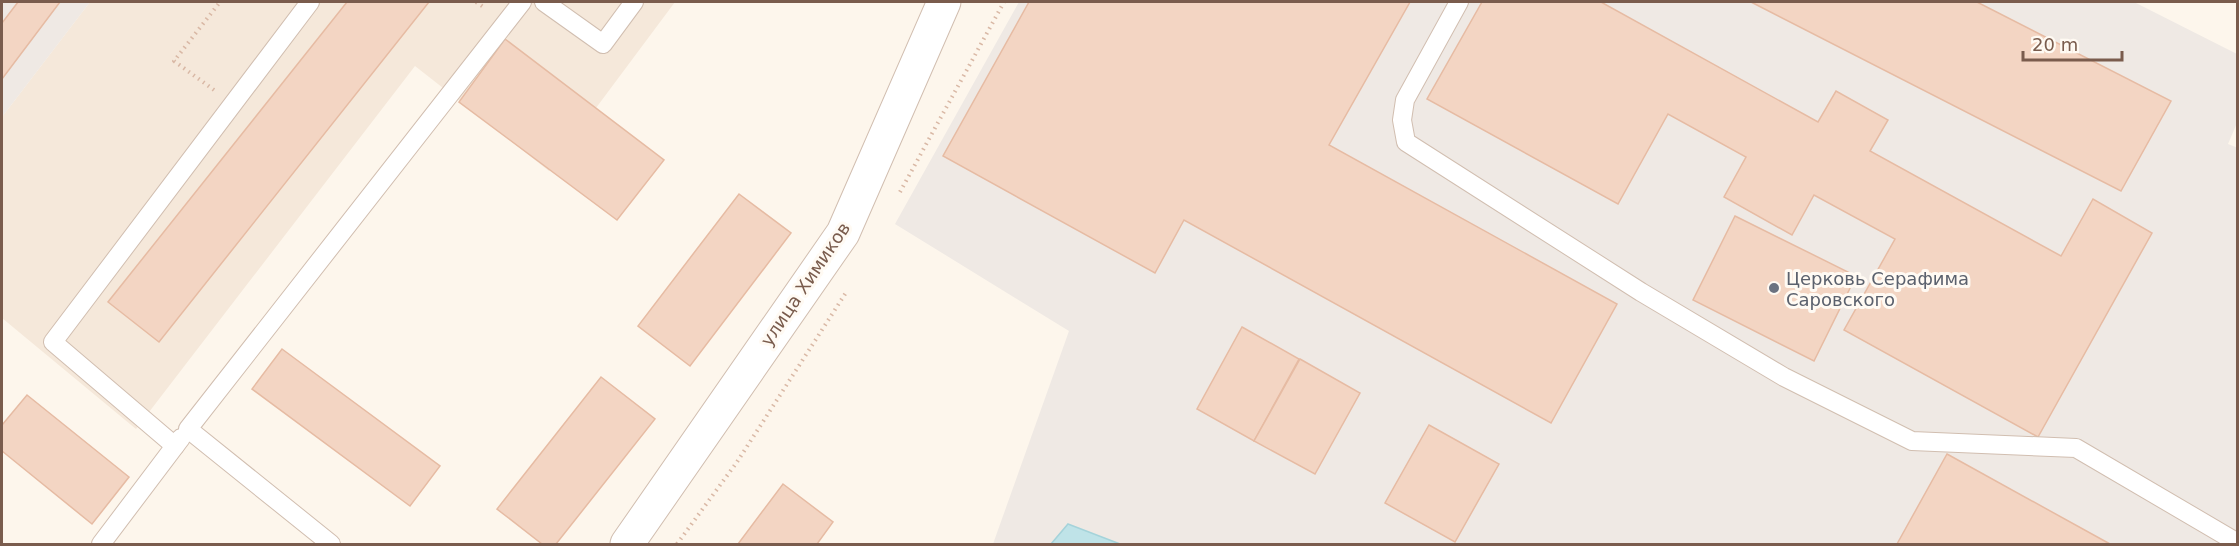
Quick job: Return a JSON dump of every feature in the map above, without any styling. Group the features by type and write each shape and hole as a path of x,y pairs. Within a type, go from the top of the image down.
{"street":[{"name":"улица Химиков","path":"627,544 843,233 944,2"}],"lane":[{"path":"175,446 53,342 310,2"},
{"path":"101,544 188,429 522,2"},
{"path":"544,2 603,44 634,2"},
{"path":"1459,2 1405,100 1402,120 1406,142 1641,292 1784,377 1912,441 2076,448 2238,543"},
{"path":"188,429 331,544"}],"path":[{"path":"220,2 174,61 232,104"}],"shaded area":[{"path":"2,2 90,2 2,117"},
{"path":"90,2 675,2 549,171 415,66 136,429 2,318 2,117"},
{"path":"1019,2 2134,2 2237,54 2237,123 2228,144 2238,148 2237,544 993,544 1069,331 895,224"}],"water":[{"path":"1068,524 1120,544 1051,544"}],"building":[{"path":"18,2 60,2 2,79 2,23"},
{"path":"347,2 429,2 159,342 108,302"},
{"path":"1029,2 1410,2 1329,145 1617,304 1551,423 1184,220 1155,273 943,156"},
{"path":"1482,2 1601,2 1818,122 1836,91 1888,120 1870,151 2061,256 2093,199 2152,233 2038,437 1844,330 1895,239 1814,195 1792,235 1724,197 1746,157 1668,114 1618,204 1427,99"},
{"path":"1751,2 1977,2 2171,101 2121,191"},
{"path":"505,39 664,160 617,220 459,102"},
{"path":"739,194 791,233 690,366 638,326"},
{"name":"Церковь Серафима Саровского","path":"1735,216 1856,276 1814,361 1693,300"},
{"path":"1242,327 1299,359 1254,441 1197,409"},
{"path":"282,349 440,466 410,506 252,389"},
{"path":"1300,359 1360,393 1315,474 1254,441"},
{"path":"601,377 655,419 556,544 542,544 497,509"},
{"path":"27,395 129,477 92,524 2,451 2,425"},
{"path":"1429,425 1499,464 1455,542 1385,503"},
{"path":"1947,454 2110,544 1897,544"},
{"path":"783,484 833,522 817,544 738,544"}],"place":[{"name":"Церковь Серафима Саровского","path":"1774,288"}]}
